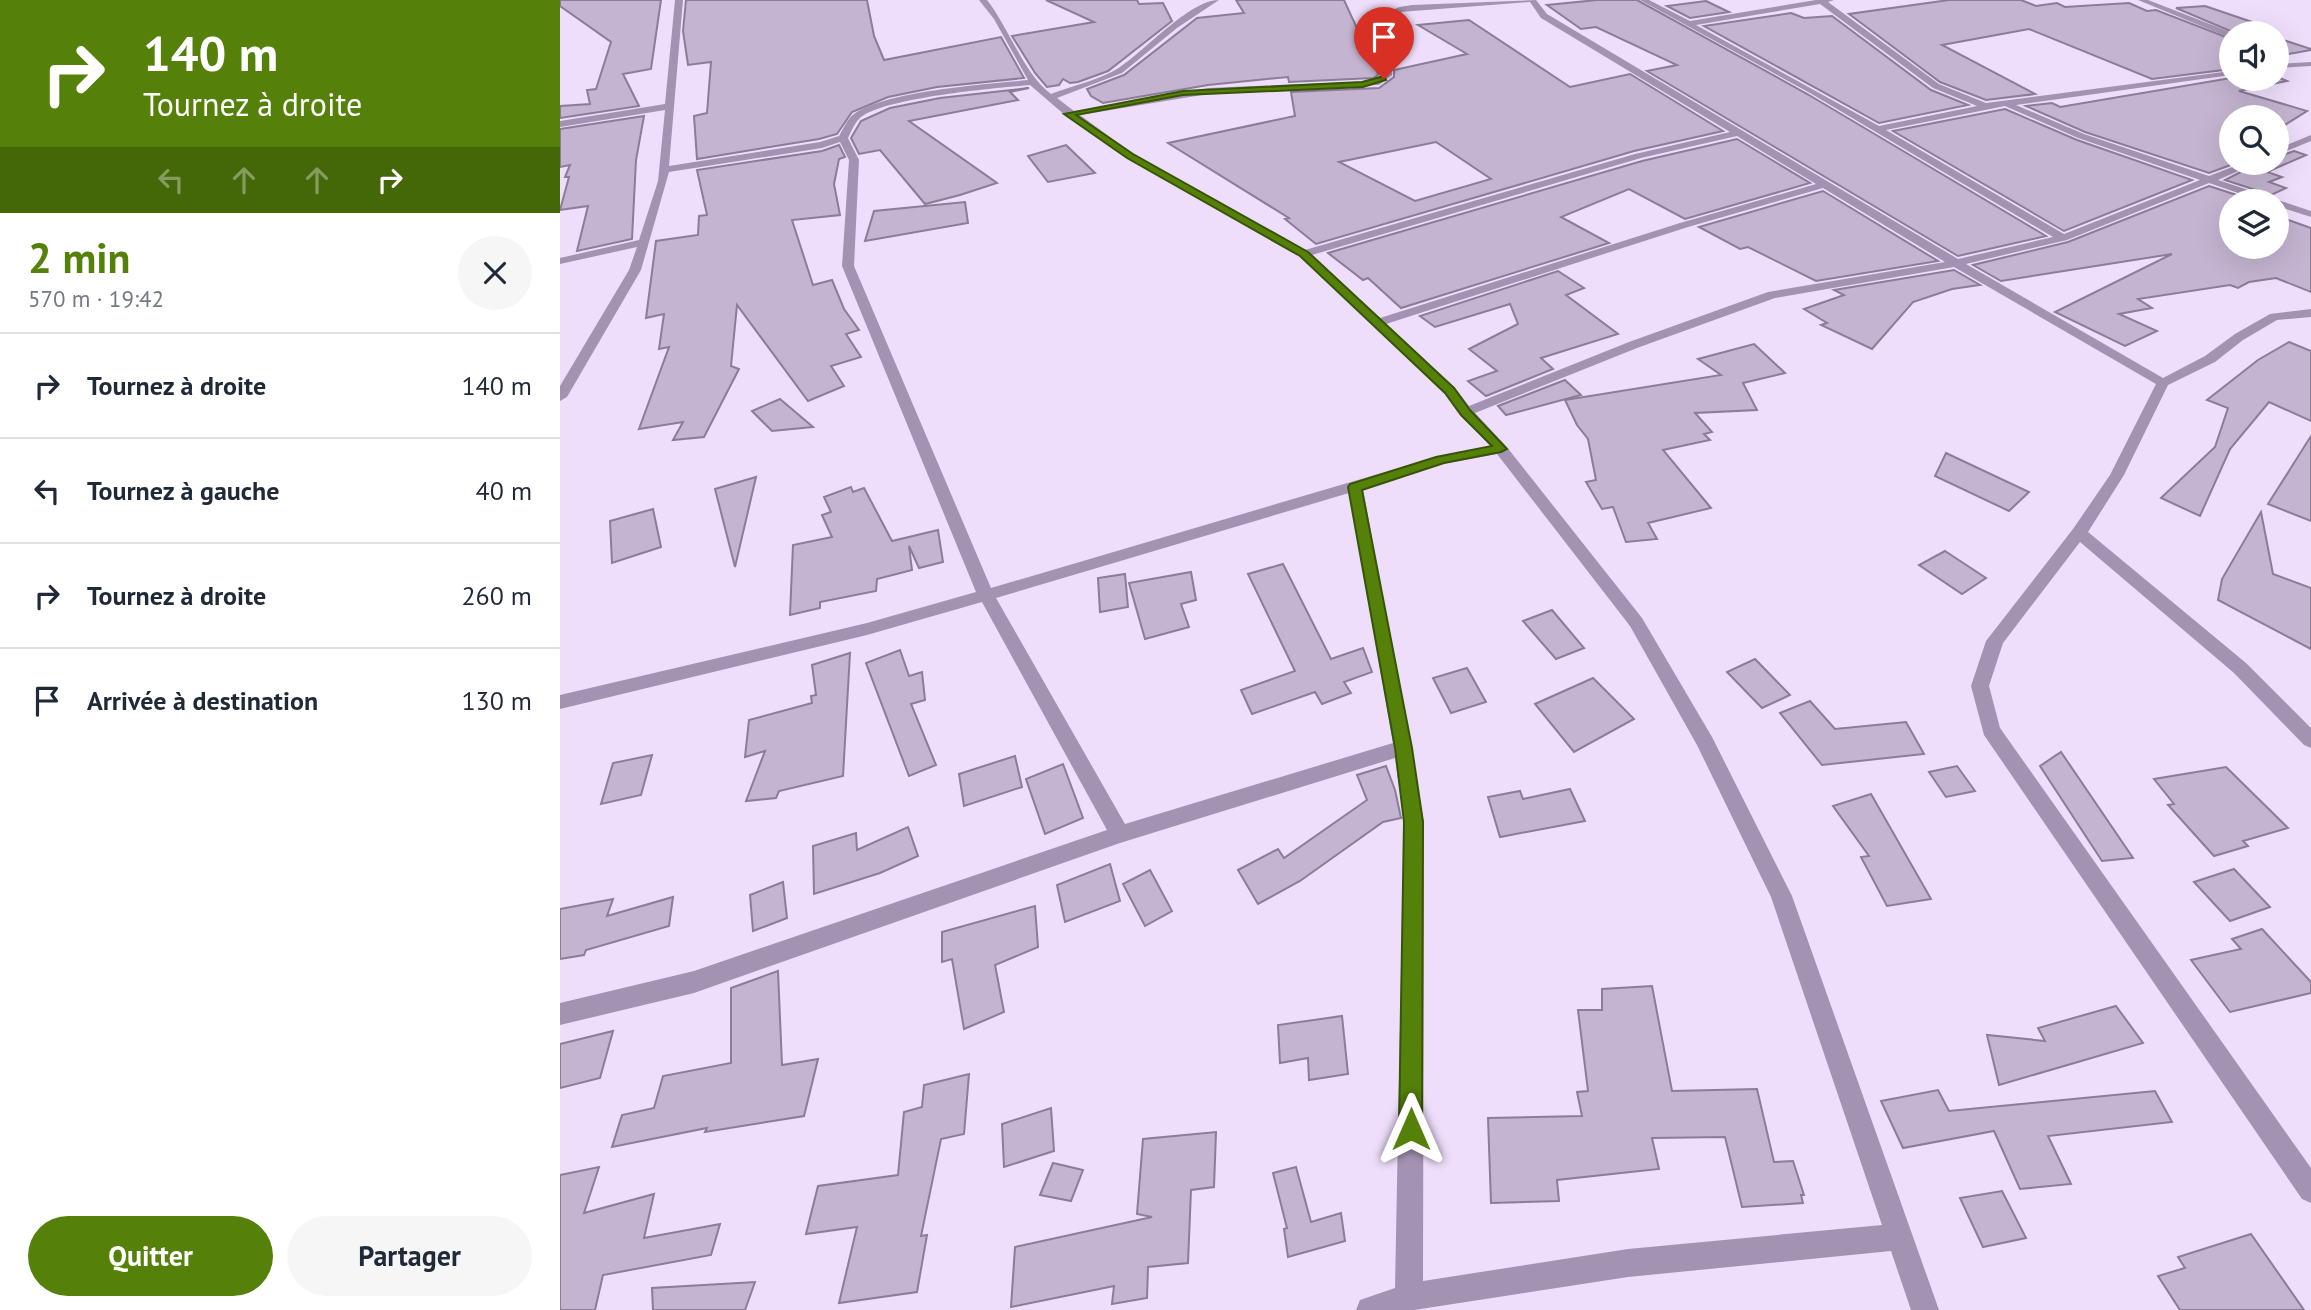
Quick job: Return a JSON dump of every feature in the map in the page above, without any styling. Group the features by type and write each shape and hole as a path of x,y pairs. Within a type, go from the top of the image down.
{"street":[{"path":"560,397 635,270 644,242 665,170 679,0"},
{"path":"983,0 997,18 1031,82 1049,98 1130,156 1304,254 1450,391 1501,449 1636,622 1705,742 1781,897 1925,1310"},
{"path":"1049,98 1119,71 1174,26 1215,0"},
{"path":"1069,114 1209,90 1376,83 1388,75 1386,49 1391,16 1398,10 1532,0 1544,16 2163,383"},
{"path":"1644,0 1876,128 2063,238"},
{"path":"1688,24 1834,0"},
{"path":"2142,0 2219,30"},
{"path":"1821,1 1936,86 1987,106"},
{"path":"2289,58 2299,63"},
{"path":"2289,64 2311,64"},
{"path":"1876,128 1987,106 2219,75"},
{"path":"1031,82 936,94 881,107 851,119 843,138 853,160 848,266 986,595 1120,834"},
{"path":"2007,104 2081,136 2234,189"},
{"path":"560,124 671,106"},
{"path":"1304,254 1638,156 1740,132"},
{"path":"665,170 822,145 843,138"},
{"path":"2289,147 2311,138"},
{"path":"1466,412 1633,345 1772,295 1957,262 2063,238 2219,175"},
{"path":"1378,323 1684,225 1826,184"},
{"path":"2289,207 2311,214"},
{"path":"560,261 644,242"},
{"path":"2311,313 2274,317 2239,337 2210,359 2163,383 2117,475 2079,533 1995,641 1980,686 1991,730 2311,1190"},
{"path":"560,702 867,629 1441,460 1501,449"},
{"path":"1355,487 1414,822 1409,1297"},
{"path":"2079,533 2240,668 2311,740"},
{"path":"560,1014 694,982 1120,834 1403,748"},
{"path":"1376,1309 1409,1297 1628,1263 1901,1237"}],"building":[{"path":"560,0 661,0 651,69 623,74 639,106 560,118 560,106 590,104 587,90 596,89 611,42 560,6"},
{"path":"686,0 867,0 874,36 884,60 1001,37 1024,78 937,87 888,97 852,112 837,134 697,159 694,116 707,113 711,62 688,65 683,31"},
{"path":"1046,0 1137,0 1139,4 1163,3 1172,21 1108,71 1078,82 1070,83 1063,79 1059,85 1047,87 1012,36 1094,22"},
{"path":"1236,0 1344,0 1378,74 1381,73 1373,78 1289,82 1288,77 1208,85 1103,103 1091,96 1087,89 1124,75 1197,18 1244,13"},
{"path":"1597,0 1637,0 1809,95 2046,236 1958,256 1647,71 1677,65 1596,27 1581,29 1547,5"},
{"path":"1949,0 2021,0 2036,6 2057,3 2065,7 2129,3 2147,11 2156,10 2219,34 2219,71 2152,79 2029,29 1942,45 2035,94 1986,100 1940,82 1849,14"},
{"path":"1706,1 1729,12 1690,18 1667,6"},
{"path":"2205,6 2249,21 2219,21 2219,26 2176,8"},
{"path":"1791,13 1804,18 1832,16 1931,90 1968,105 1879,123 1704,26"},
{"path":"1469,20 1570,87 1630,74 1723,131 1634,151 1316,244 1285,219 1289,218 1168,143 1295,116 1291,92 1379,88 1394,77 1394,70 1467,54 1418,25","holes":["1436,142 1491,179 1415,201 1339,162"]},
{"path":"2289,42 2311,49 2289,54"},
{"path":"2219,80 2219,91 2239,91 2287,105 2219,105 2219,169 2209,173 2085,132 2026,106 2052,103 2060,107"},
{"path":"1029,88 1010,92 1018,100 909,121 997,183 960,195 925,204 880,150 859,154 851,138 861,121 890,108 940,98"},
{"path":"2289,106 2307,111 2289,122"},
{"path":"2005,109 2077,140 2192,180 2064,231 1893,131"},
{"path":"644,116 636,160 632,239 577,251 588,206 560,210 569,177 565,177 570,165 560,167 560,129"},
{"path":"1737,139 1810,183 1685,219 1629,189 1561,217 1609,243 1401,308 1368,278 1363,280 1328,253 1642,161"},
{"path":"839,145 845,157 839,159 834,184 840,215 792,220 813,285 832,280 844,309 859,330 846,334 861,357 831,366 844,386 808,401 737,305 731,366 739,369 704,437 673,440 683,422 639,429 669,347 659,349 664,314 646,318 656,241 698,235 699,216 707,215 697,170 822,151"},
{"path":"1066,145 1095,173 1048,182 1028,156"},
{"path":"2294,151 2306,155 2289,162 2289,153"},
{"path":"2235,175 2276,175 2282,177 2269,182 2286,188 2253,189 2225,180"},
{"path":"2209,186 2219,189 2219,259 2289,259 2289,220 2311,228 2311,292 2276,278 2249,282 2238,288 2230,285 2138,299 2152,308 2119,314 2157,331 2125,346 2055,312 2172,254 2001,281 1973,265 2068,242"},
{"path":"1823,191 1938,261 1816,281 1748,247 1740,249 1699,227"},
{"path":"965,202 968,223 865,241 874,211"},
{"path":"1954,270 1980,285 1952,289 1913,302 1872,349 1821,325 1827,323 1804,309 1844,295 1834,290"},
{"path":"1558,271 1584,288 1566,295 1618,334 1541,358 1553,369 1486,396 1468,381 1497,371 1469,349 1518,324 1510,304 1435,327 1420,316"},
{"path":"2289,342 2311,351 2311,421 2269,402 2230,449 2200,516 2161,498 2215,447 2228,408 2207,400 2258,360"},
{"path":"1754,344 1785,373 1743,383 1757,410 1695,413 1712,432 1704,434 1710,440 1663,450 1711,508 1648,523 1657,539 1626,542 1613,507 1602,509 1586,482 1596,480 1588,439 1577,425 1565,400 1721,375 1698,359"},
{"path":"1565,380 1581,395 1506,415 1498,406"},
{"path":"780,399 813,427 772,431 752,411"},
{"path":"2311,436 2311,521 2268,504"},
{"path":"1946,453 2029,492 2009,511 1935,476"},
{"path":"756,477 735,567 715,489"},
{"path":"851,487 853,492 864,488 892,541 938,530 943,562 919,568 909,546 912,570 877,579 876,591 820,602 820,608 790,615 793,545 832,537 822,515 831,512 824,497"},
{"path":"653,509 661,547 612,563 610,521"},
{"path":"2261,512 2273,574 2311,588 2311,649 2218,600 2222,579"},
{"path":"1945,551 1986,578 1962,594 1919,565"},
{"path":"1283,564 1331,659 1363,648 1372,672 1344,682 1351,693 1322,704 1315,692 1252,714 1241,690 1295,671 1248,574"},
{"path":"1191,572 1196,600 1181,604 1189,627 1145,639 1129,583"},
{"path":"1125,574 1128,607 1100,612 1098,578"},
{"path":"1552,610 1584,648 1556,659 1523,621"},
{"path":"900,650 909,676 922,672 925,700 911,704 936,765 909,776 866,663"},
{"path":"850,653 843,776 779,791 776,798 746,801 765,751 745,757 749,720 812,703 811,696 816,695 812,665"},
{"path":"1755,659 1790,695 1762,708 1727,672"},
{"path":"1467,668 1486,702 1451,713 1433,678"},
{"path":"1593,678 1634,719 1574,752 1535,704"},
{"path":"1810,701 1835,729 1906,722 1924,754 1822,765 1780,713"},
{"path":"2061,752 2133,858 2102,861 2040,766"},
{"path":"652,755 641,795 601,804 613,763"},
{"path":"1015,756 1022,787 964,806 959,774"},
{"path":"1063,764 1083,818 1045,834 1026,779"},
{"path":"1386,766 1401,818 1383,822 1300,881 1258,904 1238,870 1278,849 1284,858 1367,800 1357,775"},
{"path":"1957,766 1975,791 1946,797 1929,772"},
{"path":"2226,767 2288,828 2243,841 2248,846 2214,856 2168,805 2174,804 2154,779"},
{"path":"1570,789 1585,821 1500,837 1488,797 1520,791 1523,799"},
{"path":"1871,794 1931,899 1887,906 1861,857 1869,856 1833,806"},
{"path":"908,827 918,856 880,873 814,894 813,846 856,833 857,850"},
{"path":"1110,864 1120,901 1065,922 1057,885"},
{"path":"2234,869 2270,907 2230,921 2194,882"},
{"path":"1150,870 1172,911 1145,926 1123,884"},
{"path":"783,882 787,918 753,931 750,895"},
{"path":"673,897 669,926 586,950 584,955 560,959 560,909 613,899 607,916"},
{"path":"1035,906 1038,947 995,965 1004,1012 964,1029 952,959 942,962 942,932"},
{"path":"2262,929 2311,982 2311,993 2230,1012 2191,960 2241,949 2232,939"},
{"path":"778,971 782,1065 818,1059 804,1116 705,1132 707,1128 612,1147 622,1115 654,1108 663,1076 731,1063 731,988"},
{"path":"1652,986 1672,1091 1757,1089 1774,1162 1793,1161 1804,1195 1801,1195 1803,1203 1742,1207 1725,1137 1652,1138 1659,1169 1557,1180 1559,1201 1491,1203 1488,1118 1582,1116 1577,1092 1588,1091 1578,1010 1602,1010 1602,989"},
{"path":"2116,1006 2143,1043 1999,1085 1987,1035 2045,1041 2038,1028"},
{"path":"1342,1016 1348,1074 1309,1080 1308,1058 1280,1063 1278,1025"},
{"path":"613,1031 600,1078 560,1088 560,1044"},
{"path":"969,1074 964,1134 941,1139 921,1236 927,1235 917,1292 839,1303 857,1227 806,1234 818,1186 898,1175 904,1112 922,1107 924,1085"},
{"path":"1938,1090 1949,1111 2155,1091 2172,1122 2048,1136 2071,1184 2020,1189 1994,1131 1903,1148 1881,1101"},
{"path":"1051,1108 1054,1151 1004,1167 1002,1124"},
{"path":"1216,1132 1214,1187 1191,1190 1188,1263 1148,1267 1147,1298 1112,1304 1114,1286 1011,1307 1015,1247 1152,1217 1137,1214 1143,1139"},
{"path":"1053,1163 1083,1170 1071,1201 1040,1195"},
{"path":"599,1167 584,1213 654,1194 644,1238 720,1224 711,1255 603,1275 595,1310 560,1310 560,1175"},
{"path":"1296,1167 1311,1222 1341,1213 1345,1241 1288,1257 1284,1229 1287,1228 1273,1173"},
{"path":"2002,1191 2026,1238 1983,1247 1960,1198"},
{"path":"2251,1234 2304,1310 2180,1310 2158,1276 2185,1268 2178,1257"},
{"path":"755,1282 745,1310 653,1310 652,1288"}],"route":[{"path":"1384,79 1363,85 1209,90 1069,114 1130,156 1304,254 1450,391 1501,449 1441,460 1355,487 1414,822 1411,1129"}]}
